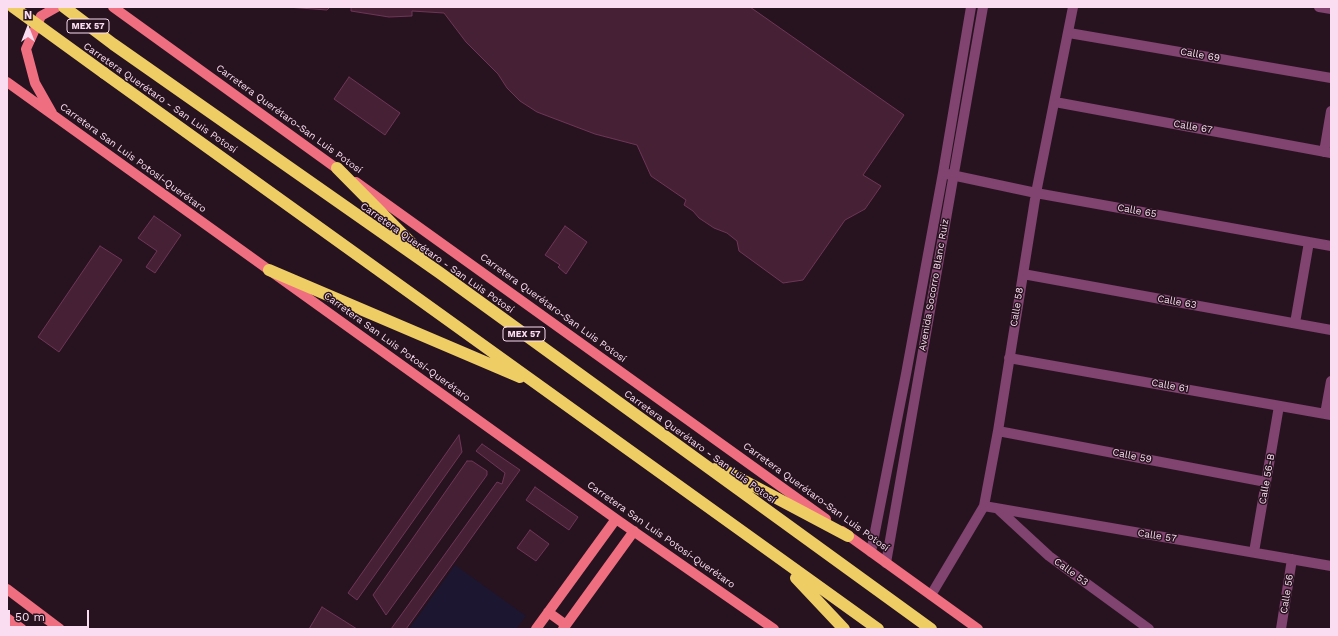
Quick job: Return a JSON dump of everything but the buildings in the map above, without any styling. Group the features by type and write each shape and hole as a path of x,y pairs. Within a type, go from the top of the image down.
{"highway":[{"name":"Carretera Querétaro - San Luis Potosí","path":"13,7 878,629"},
{"name":"Carretera Querétaro - San Luis Potosí","path":"64,7 113,44 440,273 932,629"},
{"path":"337,168 440,273"},
{"path":"269,270 540,386"},
{"path":"684,450 848,536"},
{"path":"778,558 844,629"}],"main road":[{"path":"7,11 9,7"},
{"path":"55,117 34,83 26,49 41,16 57,7"},
{"name":"Carretera Querétaro-San Luis Potosí","path":"113,7 978,629"},
{"name":"Carretera San Luis Potosí-Querétaro","path":"7,82 616,519 774,629"},
{"path":"536,629 616,519"},
{"path":"548,612 565,627 634,531"},
{"path":"7,589 60,629"},
{"path":"7,618 22,629"}],"street":[{"name":"Avenida Socorro Blanc Ruiz","path":"886,563 948,175 971,7"},
{"name":"Avenida Socorro Blanc Ruiz","path":"871,552 983,7"},
{"name":"Calle 58","path":"931,595 984,506 998,431 1036,193 1073,7"},
{"path":"1319,7 1331,9"},
{"name":"Calle 69","path":"1069,33 1331,78"},
{"name":"Calle 67","path":"1055,102 1328,152"},
{"path":"1328,152 1331,111"},
{"name":"Calle 65","path":"948,175 1036,193 1331,246"},
{"path":"1295,323 1309,242"},
{"name":"Calle 63","path":"1022,274 1331,330"},
{"name":"Calle 61","path":"1009,358 1328,414"},
{"path":"1328,414 1331,381"},
{"name":"Calle 56-B","path":"1254,552 1279,406"},
{"name":"Calle 59","path":"998,431 1266,482"},
{"path":"880,504 884,508 888,509 895,506"},
{"name":"Calle 57","path":"984,506 1331,566"},
{"name":"Calle 53","path":"998,509 1049,556 1148,629"},
{"name":"Calle 56","path":"1281,629 1292,559"}],"shaded area":[{"path":"455,565 526,616 516,629 409,629"}]}
